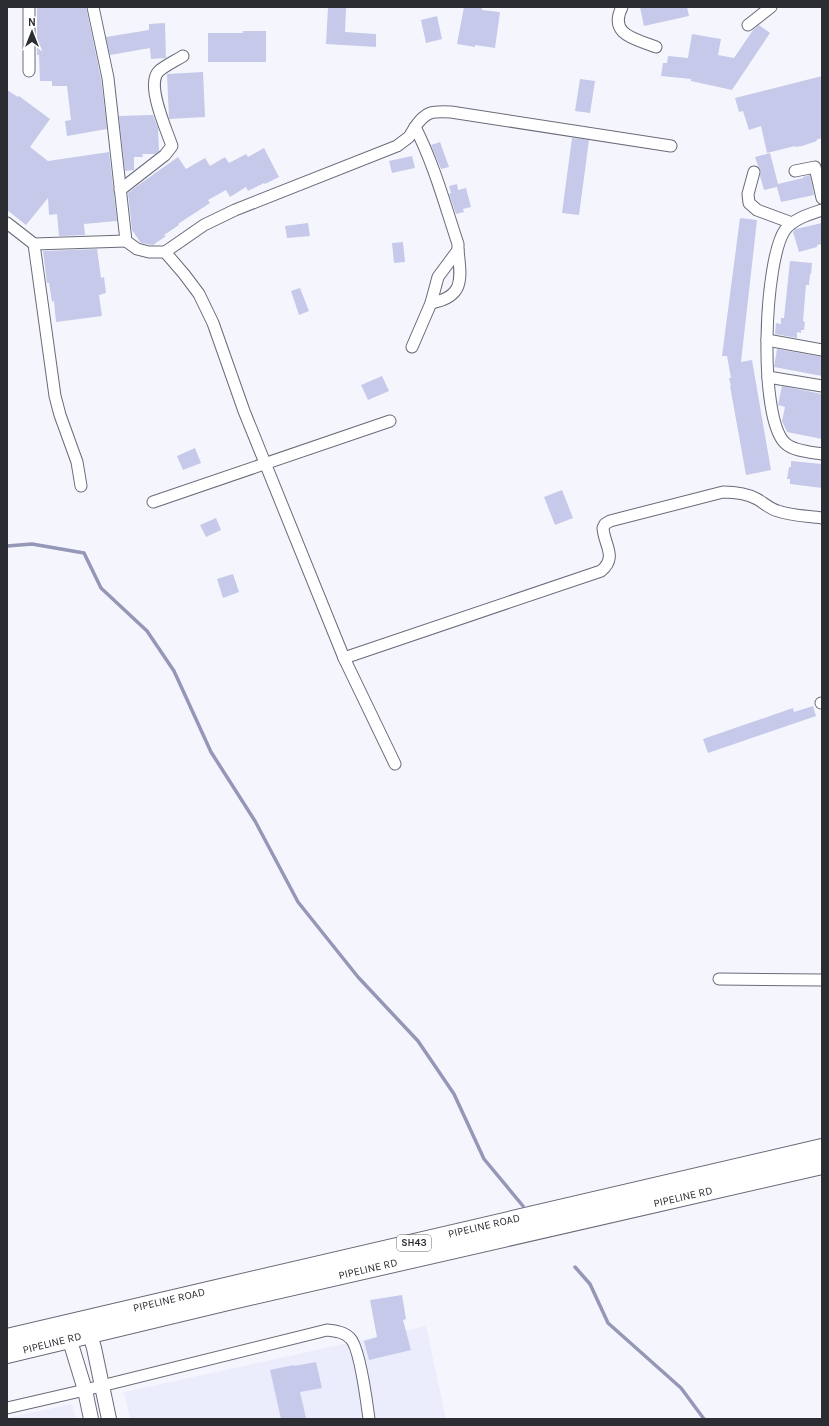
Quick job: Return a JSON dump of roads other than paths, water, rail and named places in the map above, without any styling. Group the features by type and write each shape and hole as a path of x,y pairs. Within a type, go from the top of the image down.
{"main road":[{"name":"PIPELINE ROAD","path":"88,1327 822,1148"},
{"name":"PIPELINE RD","path":"7,1354 68,1332 88,1327 822,1165"},
{"name":"SH43","path":"7,1338 68,1332"}],"street":[{"path":"29,7 29,71"},
{"path":"93,7 108,78 126,241"},
{"path":"622,7 618,21 620,29 624,34 656,47"},
{"path":"748,25 772,7"},
{"path":"120,190 165,155 172,146 157,104 155,84 158,72 183,56"},
{"path":"7,223 34,244 126,241 137,249 149,252 165,252 204,225 235,210 397,146 409,137 422,118 428,113 438,111 671,146"},
{"path":"415,127 432,164 458,244 460,277 459,286 449,297 438,302 431,303"},
{"path":"795,171 818,166 822,198"},
{"path":"754,172 748,194 749,203 757,210 792,223"},
{"path":"822,210 796,220 785,230 777,249 770,289 767,340 768,377 773,420 780,437 786,444 795,449 822,454"},
{"path":"34,244 55,396 60,415 77,462 81,486"},
{"path":"412,347 431,303 438,276 458,250"},
{"path":"165,252 200,294 213,322 244,411 344,658 395,764"},
{"path":"767,340 822,350"},
{"path":"768,377 822,386"},
{"path":"153,502 390,420"},
{"path":"344,658 601,571 607,566 609,560 610,553 603,528 605,524 610,521 723,492 743,493 756,498 770,508 780,512 822,518"},
{"path":"719,979 822,980"},
{"path":"88,1327 103,1386 109,1419"},
{"path":"7,1408 103,1386 327,1330 341,1332 352,1339 357,1350 369,1419"},
{"path":"68,1332 85,1390 91,1419"}],"waterway":[{"path":"7,546 32,544 84,553 101,588 147,631 174,671 211,752 255,821 298,902 358,977 418,1041 454,1094 484,1159 523,1206"},
{"path":"575,1267 590,1284 608,1323 681,1388 704,1419"}]}
